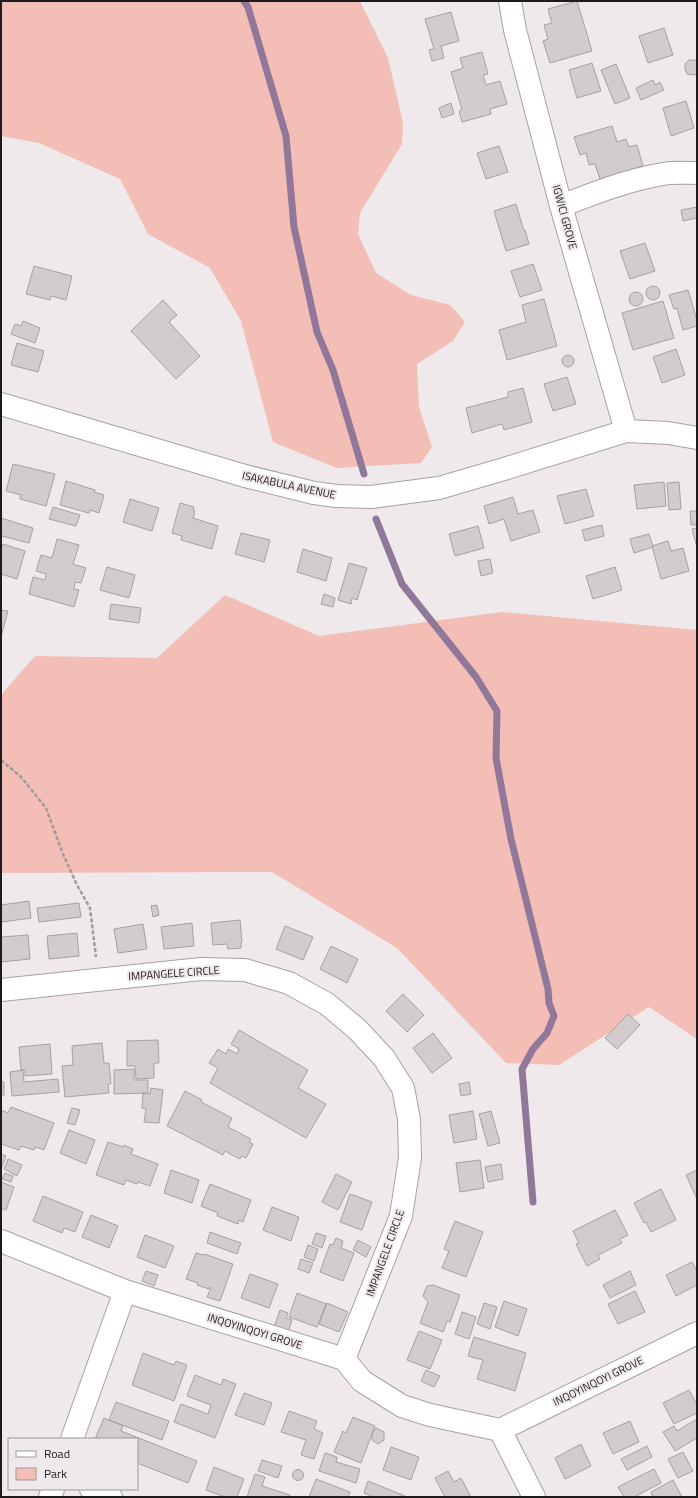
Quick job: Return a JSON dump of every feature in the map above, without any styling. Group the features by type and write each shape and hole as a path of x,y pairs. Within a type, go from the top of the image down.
{"street":[{"name":"IGWICI GROVE","path":"510,1 515,30 561,206 626,431"},
{"path":"561,206 633,181 664,174 697,173"},
{"name":"ISAKABULA AVENUE","path":"1,404 245,476 314,493 337,496 371,497 439,488 626,431 668,433 697,438"},
{"name":"IMPANGELE CIRCLE","path":"1,990 202,969 245,970 289,983 327,1004 357,1029 384,1058 403,1088 409,1119 409,1165 401,1216 344,1359"},
{"name":"INQOYINQOYI GROVE","path":"1,1241 125,1291 344,1359"},
{"path":"72,1438 125,1291"},
{"name":"INQOYINQOYI GROVE","path":"500,1430 697,1333"},
{"path":"344,1359 362,1380 402,1406 430,1415 500,1430 534,1497"},
{"path":"94,1490 111,1497"}],"path":[{"path":"1,760 21,777 46,808 63,854 77,885 90,908 100,980"}],"green space":[{"path":"1,1 360,1 388,58 403,123 402,144 360,213 358,234 376,273 411,295 450,305 465,322 453,341 417,364 419,407 432,447 421,463 337,468 273,442 241,321 210,268 148,234 120,179 39,143 1,136"},
{"path":"225,595 319,636 502,612 697,630 697,1039 649,1007 559,1065 506,1063 397,948 272,872 1,873 1,695 35,656 157,658"}],"building":[{"path":"577,1 592,51 550,63 543,41 548,39 544,25 552,23 548,9"},
{"path":"451,12 459,41 441,46 444,58 432,61 429,50 434,49 425,19"},
{"path":"664,28 673,55 648,63 639,36"},
{"path":"482,52 488,74 483,75 486,85 500,81 507,104 490,109 491,114 462,122 459,111 462,110 451,72 463,68 460,58"},
{"path":"689,60 697,61 697,74 687,74 685,64"},
{"path":"592,63 601,91 577,98 569,70"},
{"path":"616,64 630,98 615,104 601,70"},
{"path":"653,80 655,85 660,82 664,90 641,100 636,88"},
{"path":"686,101 694,128 671,136 663,108"},
{"path":"451,103 454,114 442,118 439,108"},
{"path":"612,126 617,142 626,139 629,147 637,145 643,166 600,179 595,164 589,165 586,153 580,155 574,137"},
{"path":"499,146 508,172 486,179 477,153"},
{"path":"516,204 529,244 506,251 494,211"},
{"path":"697,207 697,218 683,221 681,210"},
{"path":"645,243 655,271 630,279 620,251"},
{"path":"533,264 542,290 520,297 511,271"},
{"path":"34,266 72,276 66,300 51,296 50,300 26,294"},
{"path":"650,286 656,286 660,290 660,296 656,300 650,300 646,296 646,290"},
{"path":"688,290 697,320 697,326 683,330 677,308 674,309 669,295"},
{"path":"633,292 639,292 643,296 643,302 639,306 633,306 629,302 629,296"},
{"path":"544,299 557,346 507,360 499,330 526,322 522,305"},
{"path":"163,300 177,315 169,322 200,356 176,379 131,331"},
{"path":"663,301 674,338 633,350 622,313"},
{"path":"23,321 40,328 35,343 11,334 15,324 21,326"},
{"path":"17,343 44,351 38,372 11,365"},
{"path":"676,349 685,375 662,383 653,357"},
{"path":"570,355 573,356 573,366 566,367 563,366 562,359 563,356"},
{"path":"567,377 576,404 553,411 544,384"},
{"path":"523,388 532,422 504,430 502,424 472,433 466,408 508,397 508,392"},
{"path":"13,464 55,474 46,506 20,499 21,495 6,491"},
{"path":"66,481 95,490 94,492 104,495 99,513 90,510 89,513 60,505"},
{"path":"664,482 666,506 637,509 634,485"},
{"path":"679,482 681,509 669,510 667,483"},
{"path":"586,489 594,516 565,524 557,496"},
{"path":"513,497 518,514 533,510 540,532 511,541 504,519 489,524 484,506"},
{"path":"130,499 159,508 152,531 123,522"},
{"path":"180,503 194,507 193,511 195,511 193,518 218,526 212,549 181,540 182,536 172,533"},
{"path":"53,507 80,515 76,526 49,519"},
{"path":"690,511 697,511 697,525 691,525"},
{"path":"1,518 33,528 29,543 2,536 1,540"},
{"path":"602,525 604,536 585,541 582,530"},
{"path":"478,526 484,548 455,556 449,534"},
{"path":"697,528 697,544 696,544 692,529"},
{"path":"241,533 270,540 264,562 235,554"},
{"path":"649,534 653,547 634,553 630,539"},
{"path":"57,539 79,545 73,564 86,568 81,583 75,582 74,589 79,590 74,607 29,594 33,577 45,580 46,574 36,571 41,555 52,558"},
{"path":"668,541 671,551 683,548 689,571 661,579 652,546"},
{"path":"3,544 25,551 17,579 1,574 1,551"},
{"path":"303,549 332,558 326,581 297,572"},
{"path":"490,559 493,573 481,576 478,561"},
{"path":"349,563 367,568 357,600 352,598 351,604 338,600"},
{"path":"107,567 135,575 129,598 100,590"},
{"path":"615,567 622,590 593,599 586,576"},
{"path":"324,594 335,598 333,607 321,604"},
{"path":"111,604 141,608 139,623 109,619"},
{"path":"1,610 8,611 1,637"},
{"path":"29,901 31,918 2,922 1,905"},
{"path":"79,903 81,917 39,922 37,908"},
{"path":"157,905 159,915 153,917 151,906"},
{"path":"240,920 242,942 241,948 228,949 227,944 213,945 211,923"},
{"path":"192,923 194,946 164,949 161,927"},
{"path":"143,924 147,949 118,953 114,929"},
{"path":"285,926 313,937 303,960 276,949"},
{"path":"77,933 79,956 49,959 47,936"},
{"path":"28,935 30,959 1,962 1,937"},
{"path":"331,946 358,959 347,983 320,969"},
{"path":"403,994 424,1015 407,1032 386,1011"},
{"path":"628,1014 640,1025 617,1049 605,1038"},
{"path":"239,1030 308,1070 298,1088 326,1104 306,1138 210,1083 218,1068 209,1063 218,1049 226,1054 228,1049 237,1054 239,1049 231,1044"},
{"path":"433,1033 452,1058 432,1073 413,1048"},
{"path":"158,1040 159,1063 154,1063 154,1078 136,1079 135,1066 127,1066 127,1041"},
{"path":"102,1043 104,1063 109,1063 111,1084 108,1084 109,1093 65,1097 62,1066 73,1065 72,1046"},
{"path":"50,1044 52,1074 25,1076 25,1070 21,1070 19,1047"},
{"path":"134,1069 134,1080 148,1080 148,1093 114,1094 114,1070"},
{"path":"23,1070 24,1082 58,1079 59,1092 12,1096 10,1072"},
{"path":"1,1082 4,1082 4,1095 1,1095"},
{"path":"469,1082 471,1094 461,1096 459,1084"},
{"path":"151,1088 163,1090 159,1123 144,1122 146,1109 142,1108 143,1093 150,1094"},
{"path":"185,1091 202,1100 201,1102 232,1118 228,1127 251,1139 249,1142 253,1144 246,1158 242,1156 240,1159 225,1151 223,1155 167,1126"},
{"path":"11,1107 54,1123 44,1150 35,1147 34,1150 21,1146 19,1150 1,1144 1,1110 8,1113"},
{"path":"72,1108 80,1110 75,1125 67,1123"},
{"path":"473,1111 477,1139 454,1143 449,1115"},
{"path":"491,1111 500,1143 488,1146 479,1114"},
{"path":"69,1130 95,1140 86,1164 60,1153"},
{"path":"108,1142 123,1147 124,1145 133,1149 131,1154 158,1164 150,1186 138,1182 137,1184 126,1180 124,1185 96,1175"},
{"path":"1,1154 6,1156 1,1169"},
{"path":"8,1159 22,1165 17,1176 4,1169"},
{"path":"480,1160 484,1188 460,1192 456,1163"},
{"path":"501,1164 503,1179 488,1182 485,1167"},
{"path":"171,1170 199,1180 192,1203 164,1193"},
{"path":"697,1170 697,1196 696,1197 686,1175"},
{"path":"5,1173 13,1176 11,1182 2,1179"},
{"path":"336,1174 352,1182 338,1210 322,1202"},
{"path":"1,1182 14,1187 6,1210 1,1208"},
{"path":"210,1184 251,1200 243,1222 239,1220 238,1224 217,1216 218,1213 201,1206"},
{"path":"661,1189 676,1220 651,1232 646,1222 644,1223 634,1203"},
{"path":"350,1194 372,1202 362,1230 340,1222"},
{"path":"43,1196 83,1212 75,1232 64,1228 62,1233 33,1221"},
{"path":"272,1207 299,1217 291,1241 263,1230"},
{"path":"615,1210 628,1235 620,1239 622,1243 598,1255 600,1259 587,1266 576,1244 579,1243 573,1231"},
{"path":"91,1215 118,1226 109,1248 82,1237"},
{"path":"455,1221 483,1232 466,1277 442,1268 449,1251 444,1249"},
{"path":"210,1232 241,1243 237,1254 207,1243"},
{"path":"316,1233 326,1236 322,1248 312,1244"},
{"path":"145,1235 174,1246 165,1268 137,1257"},
{"path":"336,1238 343,1241 341,1248 354,1253 343,1281 320,1272 330,1244 333,1245"},
{"path":"358,1240 371,1247 366,1257 353,1250"},
{"path":"308,1245 318,1249 314,1261 304,1257"},
{"path":"196,1253 204,1254 233,1264 220,1301 207,1297 211,1288 210,1287 209,1289 197,1285 198,1283 186,1279"},
{"path":"301,1259 313,1263 309,1273 298,1269"},
{"path":"692,1262 697,1271 697,1285 676,1296 666,1275"},
{"path":"146,1271 158,1275 154,1286 142,1281"},
{"path":"630,1271 636,1285 610,1298 603,1285"},
{"path":"250,1274 278,1284 269,1308 241,1298"},
{"path":"433,1285 460,1295 450,1322 447,1321 443,1332 420,1323 428,1302 423,1296 427,1286"},
{"path":"635,1291 645,1312 618,1324 608,1304"},
{"path":"297,1293 326,1304 317,1327 289,1317"},
{"path":"504,1301 527,1309 518,1336 495,1327"},
{"path":"327,1303 348,1312 339,1332 319,1324"},
{"path":"484,1303 497,1307 490,1329 477,1324"},
{"path":"280,1310 288,1313 286,1318 292,1320 287,1335 273,1330"},
{"path":"462,1312 476,1317 469,1339 455,1334"},
{"path":"419,1331 442,1340 430,1369 407,1360"},
{"path":"474,1337 526,1353 515,1391 477,1379 483,1360 468,1356"},
{"path":"143,1353 174,1365 176,1361 187,1365 174,1401 132,1385"},
{"path":"426,1370 440,1376 434,1387 421,1381"},
{"path":"195,1375 221,1385 223,1379 236,1384 215,1438 174,1422 181,1404 208,1414 211,1405 187,1396"},
{"path":"689,1390 697,1405 697,1413 674,1424 663,1403"},
{"path":"244,1393 272,1403 264,1425 235,1415"},
{"path":"116,1402 169,1421 162,1440 109,1420"},
{"path":"289,1411 317,1421 314,1429 323,1433 314,1459 301,1455 306,1440 281,1432"},
{"path":"353,1417 375,1426 361,1463 334,1452 343,1431 346,1433"},
{"path":"104,1418 123,1426 121,1431 197,1461 188,1483 138,1463 138,1438 95,1438"},
{"path":"697,1419 697,1438 675,1451 663,1432 674,1426 677,1431"},
{"path":"630,1421 639,1442 613,1454 603,1433"},
{"path":"376,1428 384,1432 384,1440 378,1444 372,1440 372,1434"},
{"path":"581,1444 591,1466 565,1479 555,1458"},
{"path":"647,1446 652,1457 627,1470 621,1459"},
{"path":"391,1447 419,1457 411,1480 383,1470"},
{"path":"683,1452 693,1471 678,1478 668,1459"},
{"path":"325,1453 337,1457 336,1462 360,1469 356,1483 319,1471"},
{"path":"262,1460 282,1466 278,1478 258,1471"},
{"path":"214,1467 244,1479 237,1497 225,1497 206,1490"},
{"path":"298,1469 302,1471 304,1475 302,1479 298,1481 294,1479 292,1475 294,1471"},
{"path":"654,1469 661,1483 636,1496 637,1497 624,1497 618,1487"},
{"path":"448,1471 454,1482 461,1478 471,1497 445,1497 435,1478"},
{"path":"255,1474 265,1477 262,1486 290,1495 289,1497 247,1497"},
{"path":"316,1479 350,1492 348,1497 309,1497"},
{"path":"673,1480 682,1497 653,1497 651,1492"},
{"path":"368,1481 405,1497 374,1497 364,1493"}],"waterway":[{"path":"244,1 248,7 286,136 294,227 317,332 333,370 364,474"},
{"path":"376,519 402,584 476,677 497,711 496,758 511,839 548,989 549,1003 554,1016 547,1033 533,1049 522,1069 533,1202"}]}
